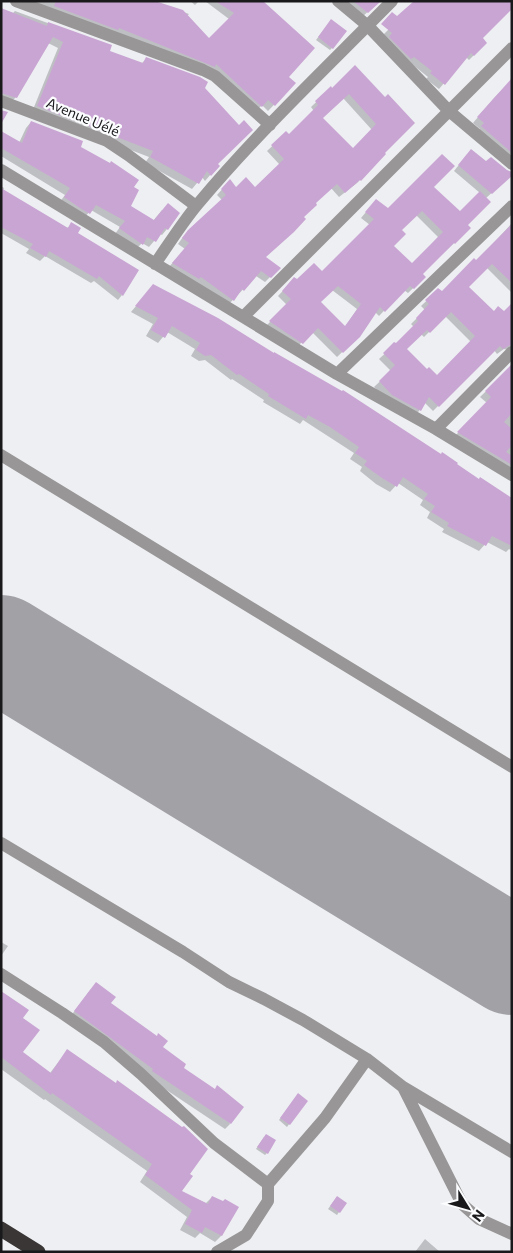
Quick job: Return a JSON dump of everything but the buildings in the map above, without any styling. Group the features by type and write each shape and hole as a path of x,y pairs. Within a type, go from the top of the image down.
{"highway":[{"path":"1,1229 38,1252"}],"street":[{"path":"16,1 204,70 215,76 270,124"},
{"path":"338,1 368,26 449,111 512,164"},
{"path":"156,264 196,206 270,124 392,1"},
{"path":"243,318 512,48"},
{"name":"Avenue Uélé","path":"1,101 107,141 128,154 196,206"},
{"path":"1,170 243,318 512,475"},
{"path":"337,374 512,206"},
{"path":"436,429 512,352"},
{"path":"1,455 512,768"},
{"path":"1,843 183,952 229,982 303,1020 367,1059 403,1087 512,1152"},
{"path":"1,974 104,1042 142,1074 214,1142 268,1184"},
{"path":"217,1252 246,1235 268,1201 268,1184 324,1118 367,1059"},
{"path":"403,1087 462,1204 479,1219 512,1234"}],"runway":[{"path":"1,649 512,961"}]}
